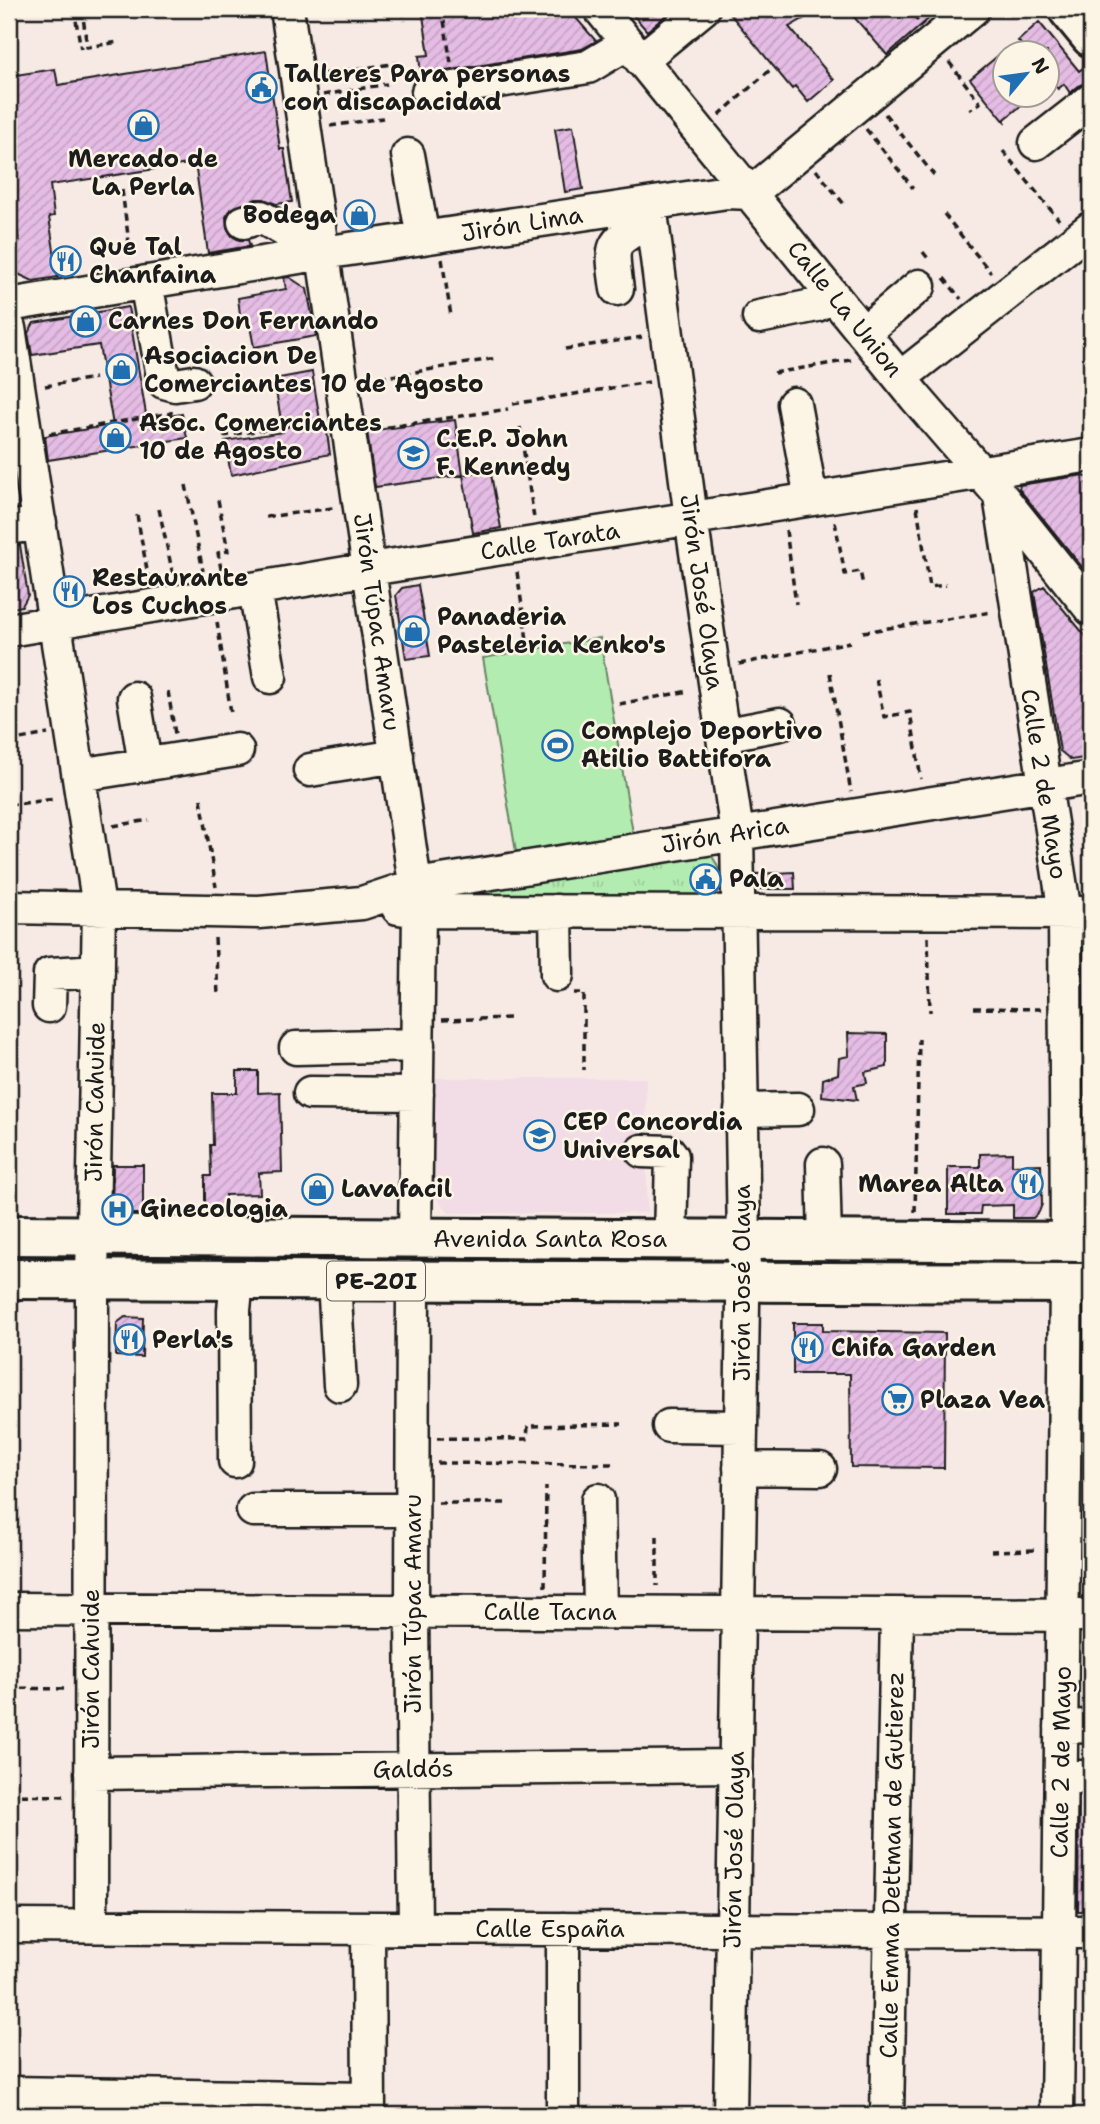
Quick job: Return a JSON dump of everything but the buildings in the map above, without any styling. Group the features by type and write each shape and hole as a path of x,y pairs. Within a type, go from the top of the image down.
{"main road":[{"path":"1068,9 1091,37"},
{"name":"Avenida Santa Rosa","path":"9,1235 1079,1242"},
{"name":"Avenida Santa Rosa","path":"9,1279 1079,1283"}],"street":[{"name":"Jirón Túpac Amaru","path":"287,9 318,254 343,385 417,898 415,1238"},
{"name":"Calle La Union","path":"600,9 833,295 862,346 900,378 1091,609"},
{"path":"428,92 588,67 634,51 703,9"},
{"path":"751,193 973,9"},
{"path":"1036,143 1091,100"},
{"path":"408,155 431,237"},
{"name":"Jirón Lima","path":"9,305 139,276 431,237 651,212 727,192 751,193"},
{"path":"617,289 612,252 620,239 651,212"},
{"name":"Jirón José Olaya","path":"651,212 691,518 723,676 723,736 737,833 744,1240 730,2115"},
{"path":"244,222 261,217 300,239 318,254"},
{"path":"900,378 1079,228"},
{"path":"139,276 164,382 175,385 194,382"},
{"path":"862,346 919,286"},
{"path":"760,317 817,305 833,295"},
{"name":"Jirón Cahuide","path":"9,328 19,413 40,523 99,907 92,1279 91,1925"},
{"path":"794,404 822,507"},
{"name":"Calle Tarata","path":"9,630 691,518 822,507 990,484 1088,465"},
{"name":"Calle 2 de Mayo","path":"990,484 1044,785 1078,913 1079,1242"},
{"path":"9,528 40,523"},
{"path":"206,598 270,677"},
{"path":"134,698 145,764"},
{"path":"723,736 780,724"},
{"path":"81,785 145,764 237,750"},
{"path":"310,770 397,756"},
{"name":"Jirón Arica","path":"9,906 259,912 417,898 737,833 1091,778"},
{"name":"Jirón Arica","path":"417,898 556,911 1078,913"},
{"path":"556,911 556,975"},
{"path":"49,1006 50,974 98,971"},
{"path":"296,1048 418,1033"},
{"path":"310,1093 417,1094"},
{"path":"741,1110 798,1109"},
{"path":"642,1151 669,1152 672,1156 670,1240"},
{"path":"823,1164 825,1241"},
{"path":"235,1461 234,1310 237,1280"},
{"path":"334,1280 340,1385"},
{"name":"Jirón Túpac Amaru","path":"413,1281 412,1769 415,1928"},
{"name":"Calle 2 de Mayo","path":"1057,2115 1059,1931 1076,1777 1077,1615 1063,1550 1078,1452 1079,1283"},
{"path":"669,1426 741,1427"},
{"path":"740,1468 820,1469"},
{"path":"598,1500 600,1612"},
{"path":"253,1510 412,1507"},
{"name":"Calle Tacna","path":"9,1609 1077,1615"},
{"name":"Calle Emma Dettman de Gutierez","path":"887,2115 898,1615"},
{"name":"Galdós","path":"91,1785 412,1769 735,1766"},
{"name":"Calle España","path":"9,1926 1091,1931"},
{"path":"9,2093 369,2107 368,1928"},
{"path":"563,1929 563,2115"}],"path":[{"path":"74,9 81,49"},
{"path":"82,9 87,47 119,42"},
{"path":"402,9 405,21"},
{"path":"442,9 452,69"},
{"path":"466,9 467,14 500,9"},
{"path":"908,9 923,27"},
{"path":"943,54 980,103 969,110"},
{"path":"313,75 398,63"},
{"path":"712,121 770,70"},
{"path":"316,96 387,84"},
{"path":"879,107 934,175"},
{"path":"321,127 383,118"},
{"path":"861,122 914,188"},
{"path":"1003,151 1079,228"},
{"path":"810,163 844,204"},
{"path":"122,190 139,276"},
{"path":"944,214 998,282"},
{"path":"431,237 452,316"},
{"path":"565,349 666,333"},
{"path":"774,373 862,346"},
{"path":"343,385 497,358"},
{"path":"19,413 95,378"},
{"path":"513,404 673,378"},
{"path":"19,413 171,413 170,406"},
{"path":"223,436 508,409"},
{"path":"520,427 527,640"},
{"path":"1088,465 1091,504"},
{"path":"186,485 206,598 231,713"},
{"path":"206,598 218,553 228,551 218,500"},
{"path":"916,502 930,587 946,584"},
{"path":"266,517 360,504"},
{"path":"822,507 845,574 860,571 863,584"},
{"path":"159,509 206,598"},
{"path":"136,515 206,598"},
{"path":"784,522 796,604"},
{"path":"863,632 997,611"},
{"path":"619,704 850,642"},
{"path":"830,673 853,799"},
{"path":"876,679 884,717 910,712 922,787"},
{"path":"169,691 179,759"},
{"path":"9,741 72,730"},
{"path":"9,805 81,785"},
{"path":"201,799 217,912 218,995"},
{"path":"88,830 149,820"},
{"path":"928,930 930,1012"},
{"path":"974,1008 1044,1009"},
{"path":"418,1033 510,1018"},
{"path":"914,1241 919,1039"},
{"path":"414,1450 527,1439 528,1426 622,1424"},
{"path":"414,1450 615,1464"},
{"path":"544,1612 546,1487"},
{"path":"412,1507 505,1503"},
{"path":"657,1536 657,1613"},
{"path":"991,1550 1063,1550"},
{"path":"9,1688 91,1689"},
{"path":"9,1796 91,1785"}],"shaded area":[{"name":"CEP Concordia Universal","path":"433,1078 646,1078 647,1213 449,1213 434,1195"}],"green space":[{"name":"Complejo Deportivo Atilio Battifora","path":"600,638 633,833 516,852 483,658"},
{"path":"707,851 716,862 719,874 718,886 710,898 467,898 466,893"}],"place":[{"name":"Talleres Para personas con discapacidad","path":"261,88"},
{"name":"Mercado de La Perla","path":"143,125"},
{"name":"Bodega","path":"359,215"},
{"name":"Que Tal Chanfaina","path":"66,261"},
{"name":"Carnes Don Fernando","path":"85,321"},
{"name":"Asociacion De Comerciantes 10 de Agosto","path":"121,370"},
{"name":"Asoc. Comerciantes 10 de Agosto","path":"116,437"},
{"name":"C.E.P. John F. Kennedy","path":"413,453"},
{"name":"Restaurante Los Cuchos","path":"69,592"},
{"name":"Panaderia Pasteleria Kenko's","path":"414,631"},
{"name":"Complejo Deportivo Atilio Battifora","path":"558,745"},
{"name":"Pala","path":"706,879"},
{"name":"CEP Concordia Universal","path":"540,1136"},
{"name":"Marea Alta","path":"1027,1184"},
{"name":"Lavafacil","path":"318,1189"},
{"name":"Ginecologia","path":"117,1209"},
{"name":"Perla's","path":"129,1340"},
{"name":"Chifa Garden","path":"808,1348"},
{"name":"Plaza Vea","path":"897,1400"}]}
